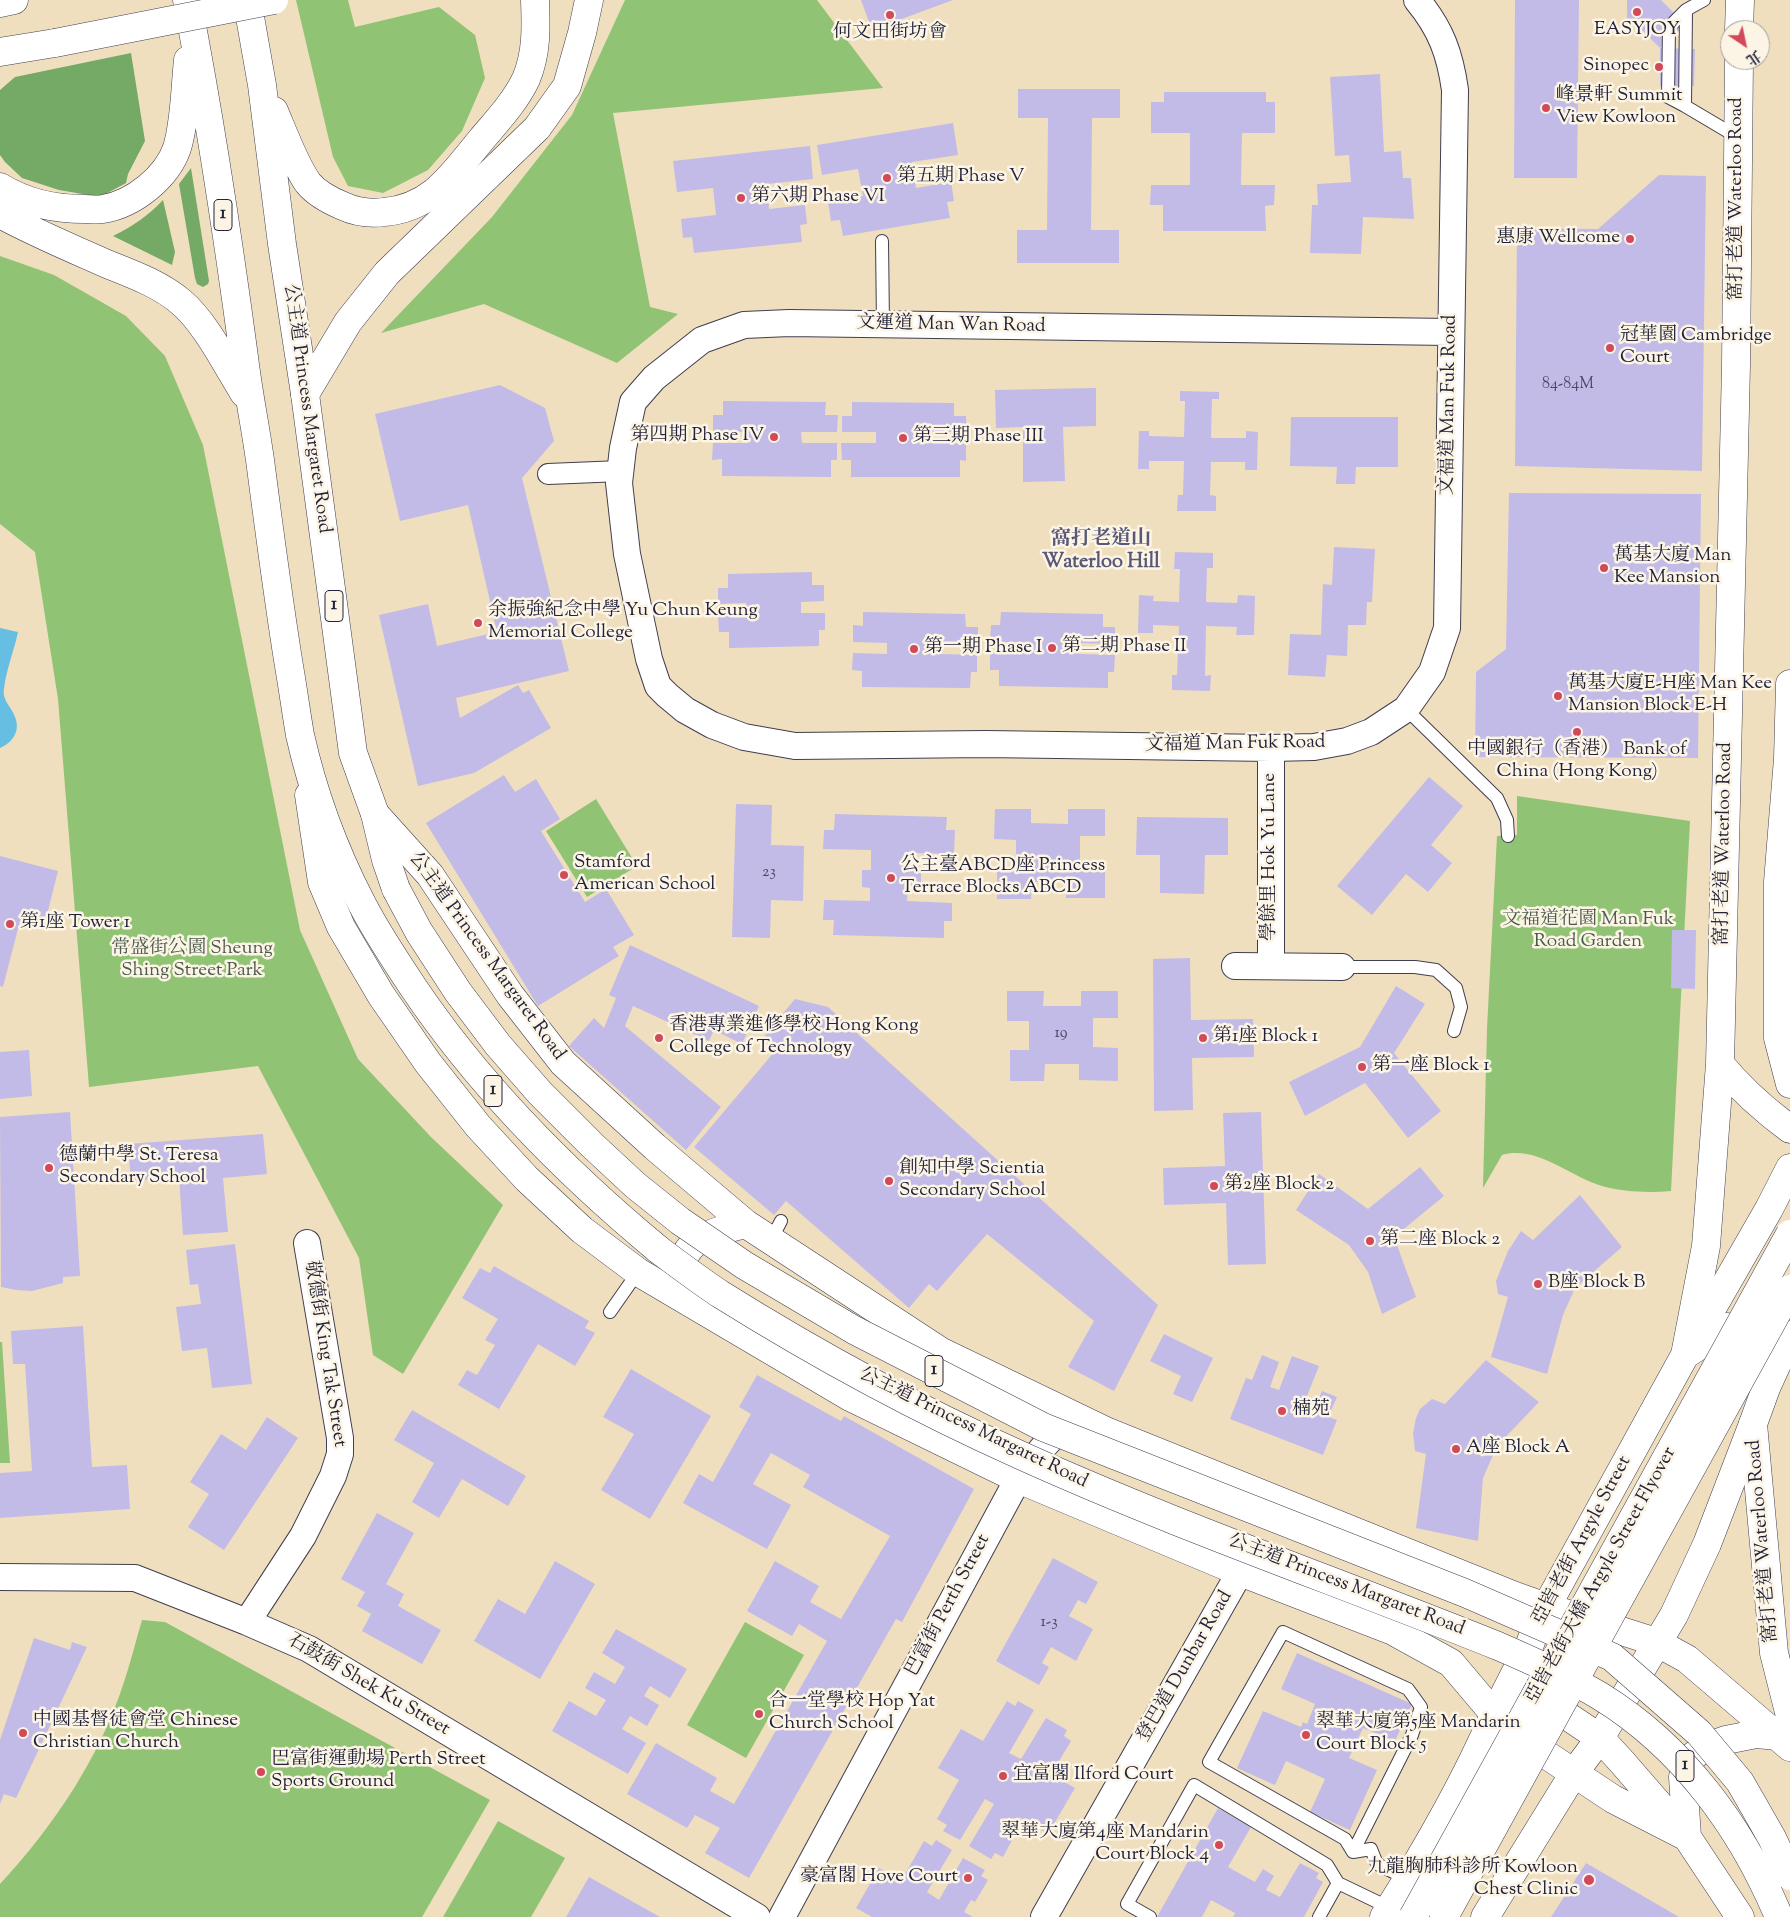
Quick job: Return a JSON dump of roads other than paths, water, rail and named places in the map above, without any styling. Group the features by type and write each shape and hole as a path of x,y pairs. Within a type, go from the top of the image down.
{"main road":[{"path":"0,3 14,0"},
{"name":"公主道 Princess Margaret Road","path":"247,0 262,85 282,244 305,394 353,753 376,814 386,860 396,889 419,932 448,977 498,1045 540,1092 592,1145 636,1185 680,1221 744,1265 854,1330 1043,1427 1465,1593 1612,1657 1699,1733 1740,1782 1772,1838 1790,1876"},
{"path":"0,52 274,0"},
{"path":"262,85 308,183 318,192 334,203 362,212 390,212 409,208 444,185 516,96 526,79 536,44 534,0"},
{"path":"305,394 348,322 386,273 537,128 566,86 582,34 589,0"},
{"path":"1739,20 1740,0"},
{"path":"0,187 21,198 45,206 103,209 137,195 153,184 168,167 177,148 181,126 189,12"},
{"name":"公主道 Princess Margaret Road","path":"189,12 253,407 282,621 322,882 341,927 381,996 428,1064 478,1126 527,1178 582,1230 638,1272 850,1397 1018,1479 1240,1572 1393,1631 1450,1663 1494,1714"},
{"name":"窩打老道 Waterloo Road","path":"1685,1356 1706,1246 1720,1064 1736,365 1739,70"},
{"path":"0,214 34,233 139,277 164,290 182,303 209,336 253,407"},
{"path":"1790,684 1788,759 1778,882 1778,1038 1790,1084"},
{"name":"公主道 Princess Margaret Road","path":"300,735 318,798 362,903 389,951 430,1012 470,1065 516,1117 612,1212 659,1250 719,1293 844,1366 928,1412 1020,1455 1116,1496 1498,1646 1539,1664 1600,1696 1637,1722 1659,1741 1684,1765 1710,1796 1733,1828 1754,1863 1779,1917"},
{"name":"公主道 Princess Margaret Road","path":"376,814 430,875 510,995 563,1063 655,1147 746,1224 776,1230 940,1351 1116,1436 1546,1607 1656,1642"},
{"path":"1778,882 1790,906"},
{"path":"1720,1064 1737,1084 1763,1109 1790,1129"},
{"name":"亞皆老街 Argyle Street","path":"1396,1914 1407,1879 1467,1775 1494,1714 1530,1644 1538,1622 1685,1356 1770,1209 1790,1168"},
{"path":"696,1307 683,1280 682,1273 685,1254 696,1240 707,1234 746,1224"},
{"name":"亞皆老街天橋 Argyle Street Flyover","path":"1396,1914 1790,1234"},
{"name":"亞皆老街天橋 Argyle Street Flyover","path":"1444,1917 1790,1289"},
{"path":"1685,1356 1727,1327 1746,1331 1756,1341 1763,1363 1766,1388"},
{"path":"1485,1917 1574,1773 1600,1738 1656,1642 1674,1615 1707,1544 1766,1388 1790,1335"},
{"name":"窩打老道 Waterloo Road","path":"1753,1424 1774,1653 1786,1733"},
{"path":"1656,1642 1687,1659 1786,1733"},
{"path":"1530,1644 1526,1667 1551,1705 1600,1738 1687,1837 1740,1917"},
{"path":"1494,1714 1506,1728 1613,1799 1687,1837"},
{"path":"1687,1837 1683,1777 1686,1762 1703,1748 1726,1740 1756,1734 1786,1733"}],"street":[{"name":"文福道 Man Fuk Road","path":"627,554 649,659 658,686 684,710 712,725 744,736 795,746 986,744 1314,747 1347,741 1371,732 1406,709 1432,672 1447,628 1455,90 1452,65 1444,42 1433,20 1418,0"},
{"name":"文運道 Man Wan Road","path":"627,554 619,483 628,420 633,402 654,378 702,340 744,325 1450,332"},
{"path":"548,474 621,471"},
{"name":"學餘里 Hok Yu Lane","path":"1271,748 1271,966"},
{"name":"學餘里 Hok Yu Lane","path":"1235,966 1342,967"},
{"name":"敬德街 King Tak Street","path":"247,1622 303,1536 333,1476 340,1454 340,1438 307,1242"},
{"name":"巴富街 Perth Street","path":"782,1917 1018,1479 1052,1438 1067,1425 1080,1418"},
{"name":"登巴道 Dunbar Road","path":"1044,1917 1240,1572"},
{"name":"石鼓街 Shek Ku Street","path":"0,1577 135,1578 247,1622 309,1649 757,1917"}],"lane":[{"path":"1704,0 1686,10 1668,27 1668,97 1739,138"},
{"path":"1685,106 1686,10"},
{"path":"882,241 883,325"},
{"path":"1406,709 1497,798 1507,820 1508,836"},
{"path":"1342,967 1414,967 1436,970 1456,988 1461,1008 1454,1031"},
{"path":"610,1312 638,1272"},
{"path":"1283,1632 1408,1689 1421,1707 1412,1735 1354,1852 1345,1839 1209,1762 1283,1632"},
{"path":"1150,1917 1127,1904 1194,1785 1327,1865 1338,1883 1396,1914"},
{"path":"1354,1852 1371,1849 1376,1864 1407,1879"},
{"path":"1318,1917 1338,1883"}],"water":[{"path":"0,628 18,632 6,675 4,693 17,722 17,727 12,740 0,748"}],"place":[{"name":"EASYJOY","path":"1637,12"},
{"name":"何文田街坊會","path":"890,15"},
{"name":"Sinopec","path":"1659,67"},
{"name":"峰景軒 Summit View Kowloon","path":"1546,108"},
{"name":"第五期 Phase V","path":"887,178"},
{"name":"第六期 Phase VI","path":"741,198"},
{"name":"惠康 Wellcome","path":"1630,239"},
{"name":"冠華園 Cambridge Court","path":"1610,348"},
{"name":"第四期 Phase IV","path":"774,437"},
{"name":"第三期 Phase III","path":"903,438"},
{"name":"萬基大廈 Man Kee Mansion","path":"1604,568"},
{"name":"余振強紀念中學 Yu Chun Keung Memorial College","path":"478,623"},
{"name":"第二期 Phase II","path":"1052,648"},
{"name":"第一期 Phase I","path":"914,649"},
{"name":"萬基大廈E-H座 Man Kee Mansion Block E-H","path":"1558,696"},
{"name":"中國銀行（香港） Bank of China (Hong Kong)","path":"1577,732"},
{"name":"Stamford American School","path":"564,875"},
{"name":"公主臺ABCD座 Princess Terrace Blocks ABCD","path":"891,878"},
{"name":"第1座 Tower 1","path":"10,924"},
{"name":"香港專業進修學校 Hong Kong College of Technology","path":"659,1038"},
{"name":"第1座 Block 1","path":"1203,1038"},
{"name":"第一座 Block 1","path":"1362,1067"},
{"name":"德蘭中學 St. Teresa Secondary School","path":"49,1168"},
{"name":"創知中學 Scientia Secondary School","path":"889,1181"},
{"name":"第2座 Block 2","path":"1214,1186"},
{"name":"第二座 Block 2","path":"1370,1241"},
{"name":"B座 Block B","path":"1538,1284"},
{"name":"楠苑","path":"1282,1411"},
{"name":"A座 Block A","path":"1456,1449"},
{"name":"合一堂學校 Hop Yat Church School","path":"759,1714"},
{"name":"中國基督徒會堂 Chinese Christian Church","path":"23,1733"},
{"name":"翠華大廈第5座 Mandarin Court Block 5","path":"1306,1735"},
{"name":"巴富街運動場 Perth Street Sports Ground","path":"261,1772"},
{"name":"宜富閣 Ilford Court","path":"1003,1776"},
{"name":"翠華大廈第4座 Mandarin Court Block 4","path":"1219,1845"},
{"name":"豪富閣 Hove Court","path":"968,1878"},
{"name":"九龍胸肺科診所 Kowloon Chest Clinic","path":"1589,1880"}],"district":[{"name":"窩打老道山 Waterloo Hill","path":"1101,552"}],"park label":[{"name":"文福道花園 Man Fuk Road Garden","path":"1588,932"},
{"name":"常盛街公園 Sheung Shing Street Park","path":"192,961"}]}
